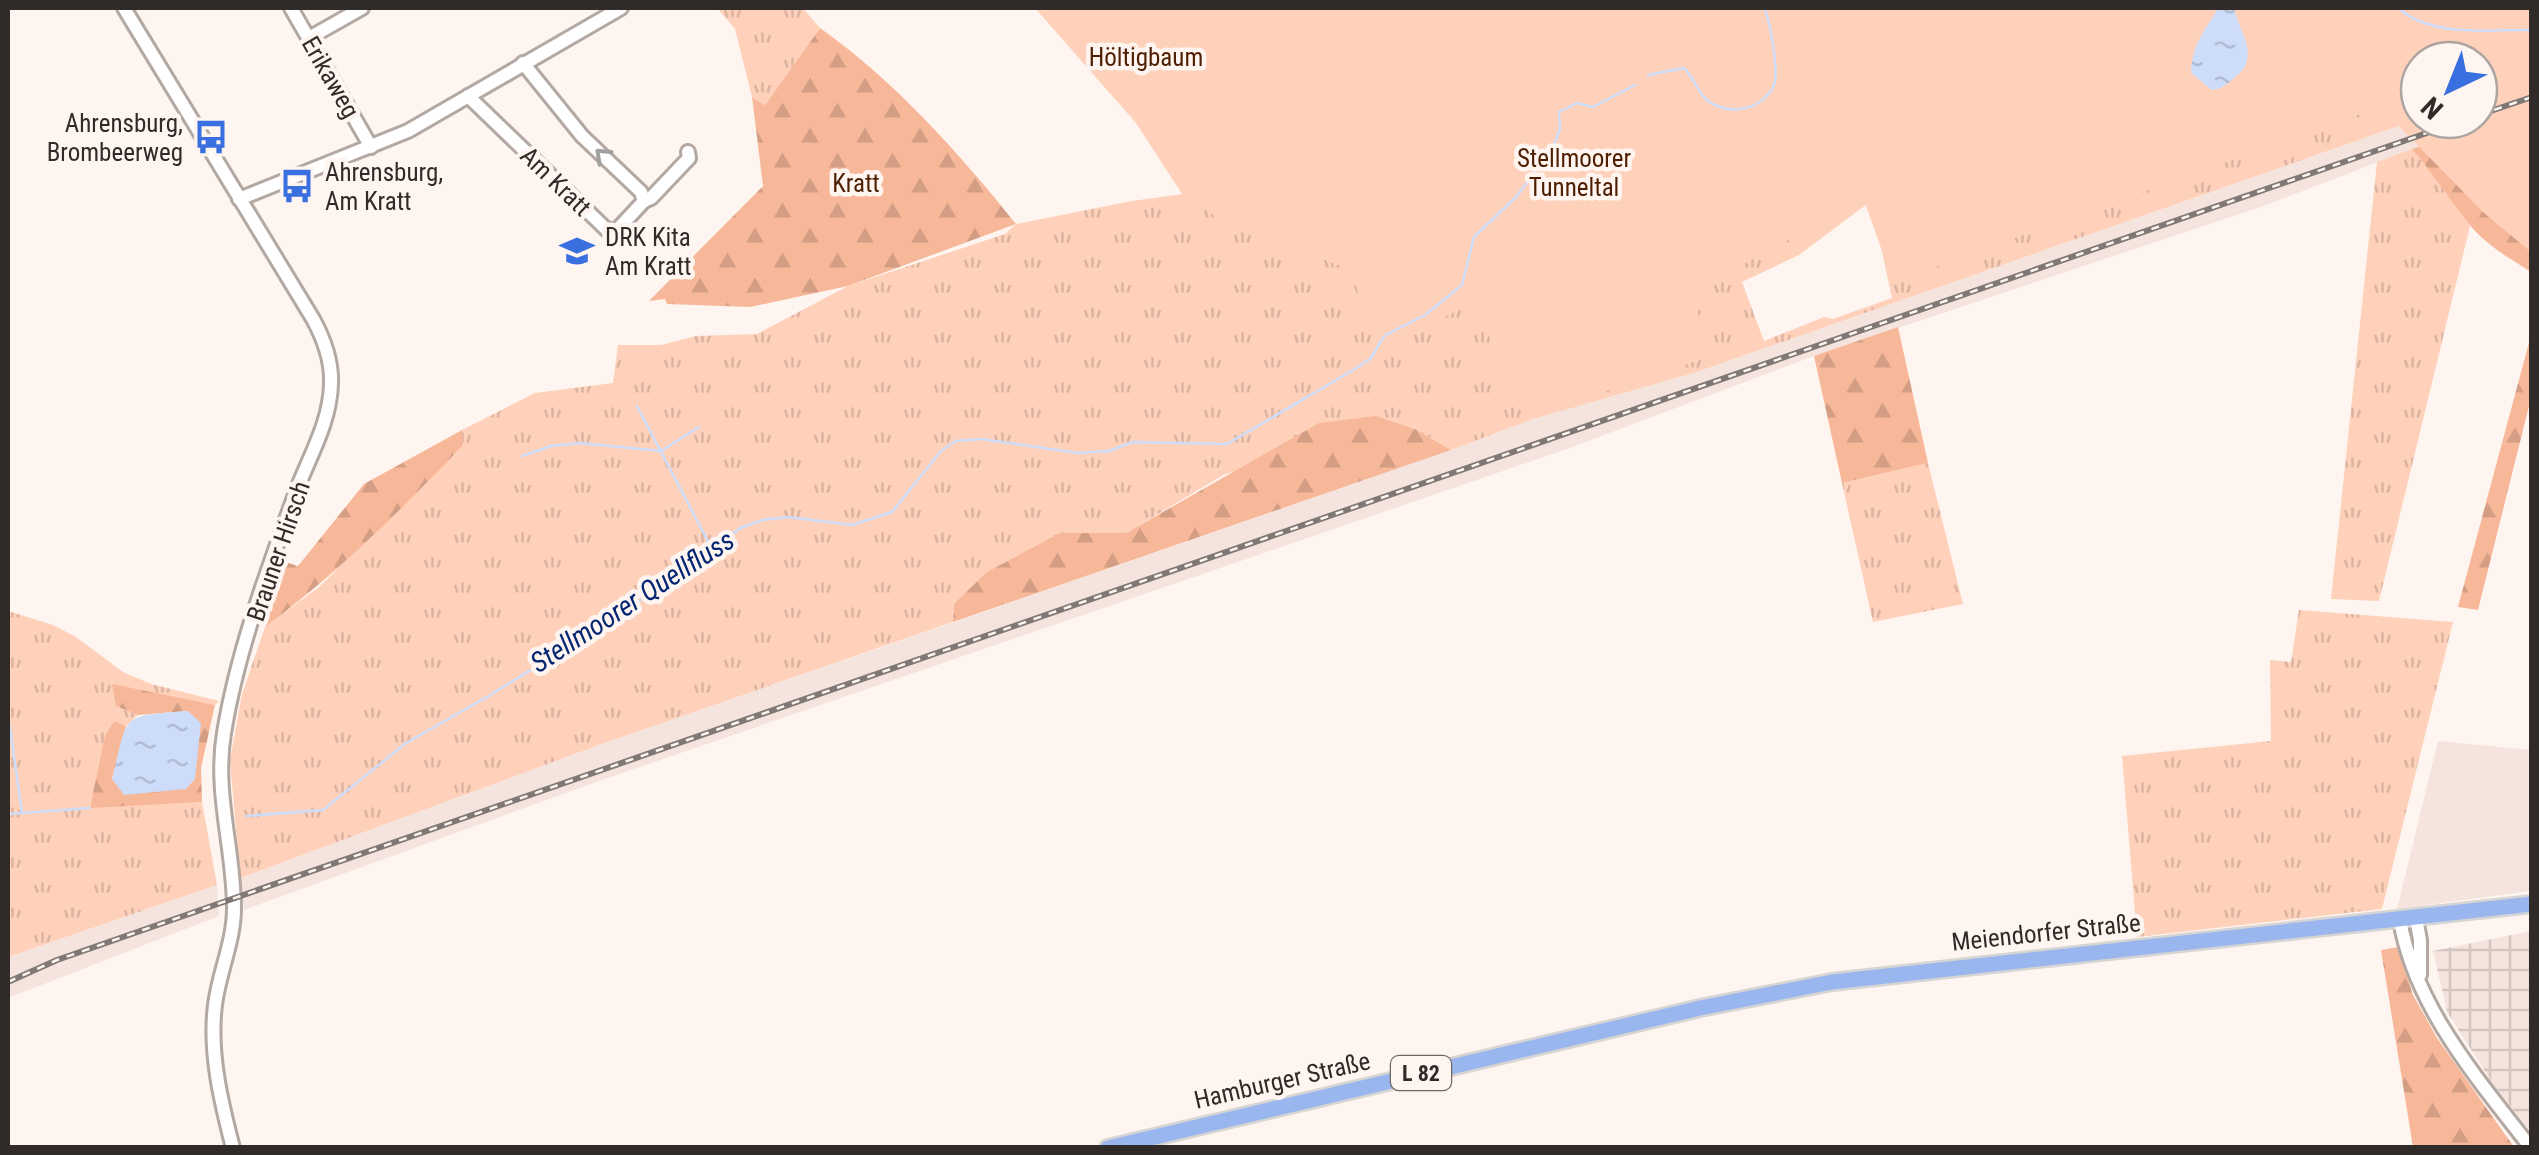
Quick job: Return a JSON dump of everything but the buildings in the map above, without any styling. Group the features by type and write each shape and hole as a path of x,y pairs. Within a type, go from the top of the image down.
{"main road":[{"name":"Meiendorfer Straße","path":"1700,1008 1866,978 2532,904"},
{"name":"Hamburger Straße","path":"1108,1148 1700,1008"}],"street":[{"name":"Brauner Hirsch","path":"124,8 319,330 328,353 331,384 326,418 295,497 249,637 223,737 221,788 234,910 227,960 216,998 213,1039 233,1148"},
{"name":"Erikaweg","path":"291,8 371,147"},
{"path":"310,38 362,8"},
{"path":"239,199 408,131 618,9"},
{"name":"Am Kratt","path":"523,63 539,87 582,136 641,192 644,201"},
{"name":"Am Kratt","path":"468,96 608,230 616,230 644,201 652,198 689,158 688,152"},
{"path":"2408,919 2404,943 2436,1022 2526,1144"}],"shaded area":[{"path":"2531,110 2499,120 2499,116"},
{"path":"2399,126 2399,140 2439,140 2261,207 1814,356 1570,448 599,781 244,910 239,878 599,745 1532,419 1694,373"},
{"path":"2438,741 2531,750 2531,891 2397,909"},
{"path":"217,885 219,916 8,998 8,957"},
{"path":"2532,931 2531,1132 2493,1084 2447,1012 2433,951"}],"green space":[{"path":"717,8 803,8 820,28 765,105 752,97 735,29"},
{"name":"Stellmoorer Tunneltal","path":"1035,8 2531,8 2531,252 2483,212 2412,140 2499,140 2499,40 2399,40 2399,126 2380,107 1893,282 1864,200 1693,291 1708,357 1533,416 1471,304 1436,321 1406,327 1379,350 1350,270 1267,236 1235,228 1184,197 1136,123"},
{"path":"2531,8 2499,40 2399,40 2399,126 1694,373 1533,419 1451,450 1417,430 1225,474 1126,533 1060,533 954,604 953,622 599,745 240,878 230,760 242,694 265,627 319,587 462,445 462,430 535,393 613,383 618,345 661,345 696,336 757,334 848,286 1005,234 1016,224 1132,201","holes":["1871,201 1892,298 1833,319 1824,317 1764,341 1742,282 1799,255"]},
{"name":"Kratt","path":"820,28 925,119 1016,224 848,286 750,307 649,301 763,186 752,97 765,105"},
{"path":"2424,145 2531,248 2531,272 2490,245 2469,224 2412,149"},
{"path":"2412,149 2440,180 2470,226 2379,601 2331,599 2377,162"},
{"path":"1898,327 1928,463 1842,483 1814,356"},
{"path":"2531,335 2531,398 2478,610 2458,607"},
{"path":"1376,416 1417,430 1451,450 953,622 954,604 987,572 1060,533 1126,533 1319,423"},
{"path":"462,430 463,445 416,493 343,563 265,627 285,562 298,566 364,484"},
{"path":"1928,463 1963,604 1873,622 1842,483"},
{"path":"2299,610 2453,622 2382,909 2137,937 2122,756 2271,741 2270,660 2291,662"},
{"path":"8,611 53,625 123,672 151,684 219,701 215,705 156,695 116,706 138,715 126,726 113,722 90,807 202,802 217,885 8,957"},
{"path":"112,684 215,705 201,768 202,802 90,808 105,736 114,721 126,726 112,779 188,711 138,715 116,706"},
{"path":"2398,947 2413,995 2437,1038 2514,1147 2413,1147 2381,950"}],"water":[{"path":"2218,8 2234,8 2248,55 2242,71 2223,87 2212,90 2191,73 2196,46"},
{"path":"188,711 201,723 195,779 186,789 124,795 112,779 130,722 149,714"}],"waterway":[{"name":"Stellmoorer Quellfluss","path":"1648,75 1684,68 1704,97 1731,109 1748,108 1763,100 1775,79 1773,46 1764,8"},
{"name":"Stellmoorer Quellfluss","path":"2398,8 2412,18 2444,28 2532,30"},
{"name":"Stellmoorer Quellfluss","path":"246,816 323,810 406,743 584,637 693,566 740,528 788,517 852,525 892,512 941,451 956,441 981,439 1078,453 1109,451 1133,442 1227,444 1355,369 1371,358 1384,336 1425,315 1462,285 1474,237 1517,196 1553,147 1560,129 1559,112 1577,103 1593,107 1635,85"},
{"path":"637,406 713,551"},
{"path":"522,456 551,446 580,443 661,451 699,427"},
{"path":"8,714 22,813"},
{"path":"8,814 90,808"}],"railway":[{"path":"2499,108 2532,97"},
{"path":"8,982 57,960 2407,140"}],"place":[{"name":"Ahrensburg, Brombeerweg","path":"211,137"},
{"name":"Ahrensburg, Am Kratt","path":"297,186"},
{"name":"DRK Kita Am Kratt","path":"577,251"}],"park label":[{"name":"Höltigbaum","path":"1146,57"}]}
